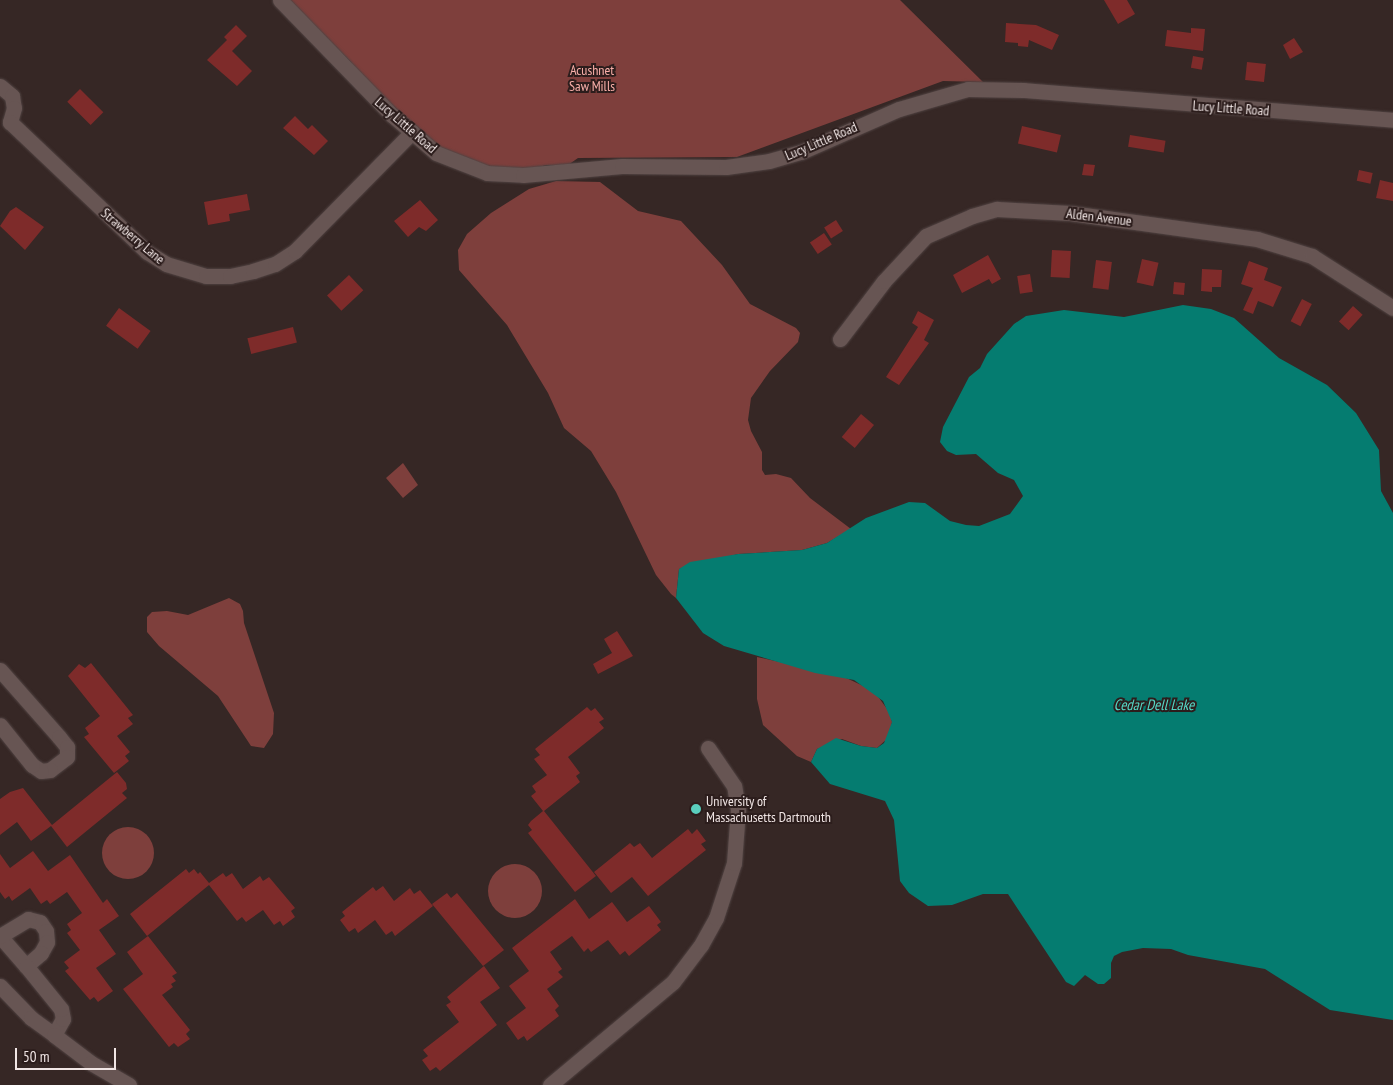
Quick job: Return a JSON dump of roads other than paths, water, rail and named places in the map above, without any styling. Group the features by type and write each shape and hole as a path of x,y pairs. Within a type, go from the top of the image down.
{"street":[{"name":"Lucy Little Road","path":"280,0 412,132 436,153 487,173 524,176 622,166 726,167 769,161 801,152 899,109 968,89 1023,90 1393,120"},
{"name":"Strawberry Lane","path":"0,86 12,96 14,108 5,124 148,252 166,264 206,276 230,276 253,271 275,264 295,251 412,132"},
{"name":"Alden Avenue","path":"840,339 884,281 926,236 972,216 997,209 1070,213 1257,239 1312,256 1393,308"},
{"path":"0,670 67,747 67,757 50,770 41,771 32,765 0,725"},
{"path":"550,1085 673,982 701,945 716,918 734,863 738,810 734,786 708,748"},
{"path":"26,966 61,1009 63,1019 54,1035"},
{"path":"0,986 31,1018 90,1063 129,1085"}],"water":[{"name":"Cedar Dell Lake","path":"1183,305 1211,309 1234,318 1279,358 1327,385 1356,413 1379,450 1381,491 1393,513 1393,1020 1330,1010 1265,969 1188,955 1171,949 1143,948 1122,952 1114,956 1111,963 1111,978 1104,984 1098,984 1085,975 1074,986 1066,982 1008,894 983,894 952,905 928,906 909,893 900,881 894,820 885,801 830,784 811,762 817,749 836,738 861,746 877,748 884,743 892,722 883,701 854,680 815,673 724,646 703,633 676,598 679,569 690,562 738,554 802,550 827,543 866,518 909,502 925,503 950,521 966,525 979,526 1010,514 1023,496 1014,480 998,473 976,454 956,455 947,451 940,442 943,427 969,377 980,368 987,354 1014,324 1026,316 1064,310 1124,317"}],"place":[{"name":"University of Massachusetts Dartmouth","path":"696,809"}],"park label":[{"name":"Acushnet Saw Mills","path":"592,78"}]}
